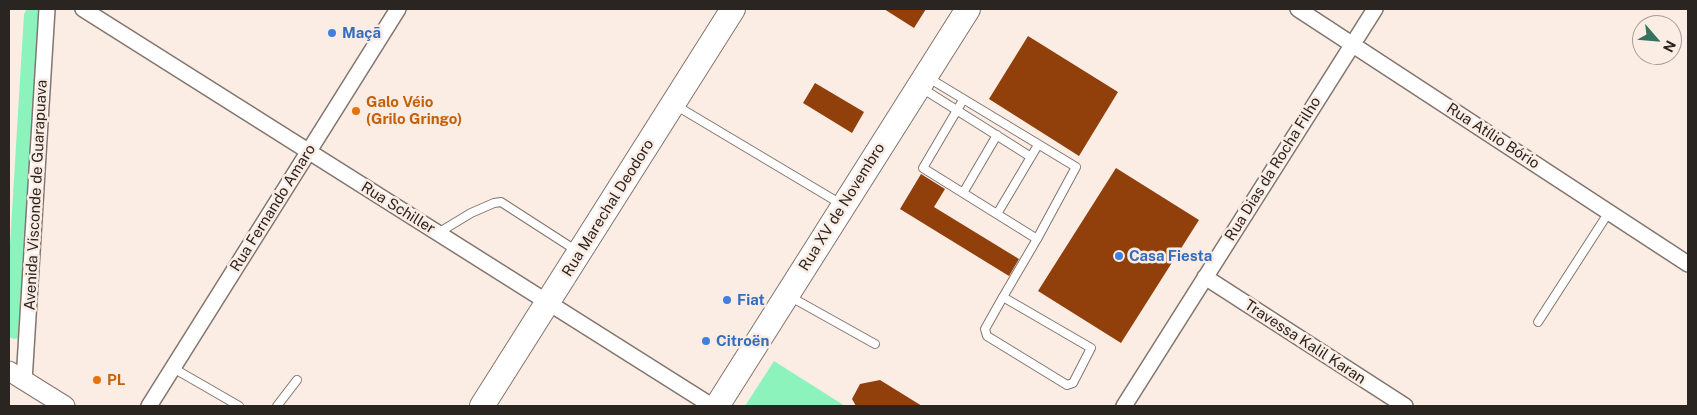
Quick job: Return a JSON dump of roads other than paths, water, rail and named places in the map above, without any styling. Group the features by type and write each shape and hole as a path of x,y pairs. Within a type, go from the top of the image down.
{"main road":[{"name":"Rua Marechal Deodoro","path":"482,406 733,9"},
{"name":"Rua XV de Novembro","path":"717,406 968,9"}],"street":[{"name":"Avenida Visconde de Guarapuava","path":"17,376 47,9"},
{"name":"Rua Schiller","path":"83,9 712,406"},
{"name":"Rua Fernando Amaro","path":"149,406 398,9"},
{"name":"Rua Atílio Bório","path":"1298,9 1688,264"},
{"name":"Rua Dias da Rocha Filho","path":"1124,406 1374,9"},
{"name":"Travessa Kalil Karan","path":"1205,277 1405,406"},
{"path":"17,376 65,406"}],"lane":[{"path":"922,81 963,100 1076,167 985,329 988,336 1067,385 1073,384 1091,348 1003,297"},
{"path":"922,81 957,110 1031,157"},
{"path":"963,100 923,168 1037,239"},
{"path":"673,104 844,206"},
{"path":"963,193 997,135"},
{"path":"997,214 1038,145"},
{"path":"438,233 471,213 501,202 579,252"},
{"path":"1538,322 1609,212"},
{"path":"787,295 874,344"},
{"path":"173,368 239,406"},
{"path":"277,406 297,380"}],"place":[{"name":"Maçã","path":"332,33"},
{"name":"Galo Véio (Grilo Gringo)","path":"356,111"},
{"name":"Casa Fiesta","path":"1119,256"},
{"name":"Fiat","path":"727,300"},
{"name":"Citroën","path":"706,341"},
{"name":"PL","path":"97,380"}]}
